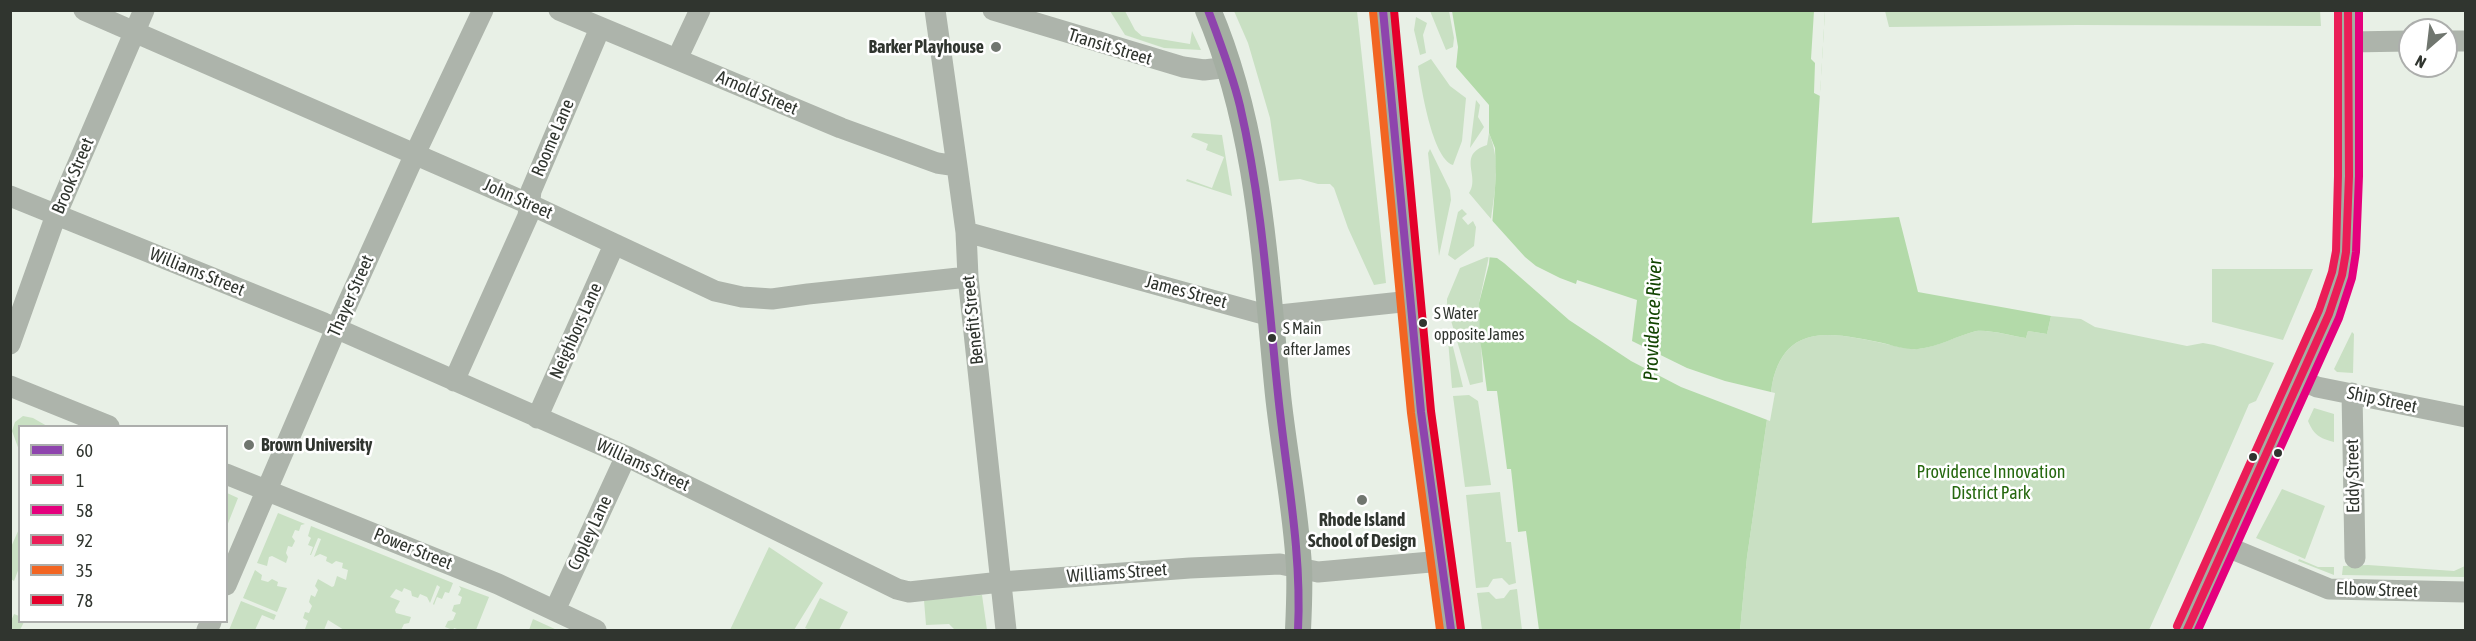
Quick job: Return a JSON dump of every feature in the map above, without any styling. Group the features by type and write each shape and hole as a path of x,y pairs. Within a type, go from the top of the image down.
{"main road":[{"path":"1208,10 1230,67 1239,99 1261,223 1299,568 1298,630"},
{"path":"1383,10 1421,412 1451,630"},
{"path":"2187,630 2329,314 2342,275 2346,252 2349,176 2348,10"}],"street":[{"name":"John Street","path":"84,10 529,204 715,291 742,297 772,299 968,277"},
{"name":"Brook Street","path":"10,344 56,215 144,10"},
{"name":"Thayer Street","path":"228,580 415,154 483,10"},
{"name":"Arnold Street","path":"559,10 841,128 937,163 957,166"},
{"path":"677,59 699,10"},
{"name":"Benefit Street","path":"935,10 966,232 968,277 1006,630"},
{"name":"Transit Street","path":"993,10 1183,68 1204,70 1230,67"},
{"name":"Roome Lane","path":"454,381 528,216 531,191 600,28"},
{"path":"2349,42 2398,41"},
{"name":"Williams Street","path":"10,196 337,329 626,456 897,589 909,592 1000,582 1190,568 1280,564 1318,572 1442,561"},
{"name":"James Street","path":"966,232 1270,316 1411,301"},
{"name":"Neighbors Lane","path":"537,418 614,245"},
{"name":"Ship Street","path":"2299,379 2317,387 2466,417"},
{"path":"10,386 107,425"},
{"name":"Eddy Street","path":"2352,393 2355,558"},
{"name":"Copley Lane","path":"555,610 626,456"},
{"name":"Power Street","path":"228,475 498,584 596,630"},
{"name":"Elbow Street","path":"2225,546 2329,589 2466,592"}],"green space":[{"path":"2320,10 2321,26 1889,27 1885,11"},
{"path":"1110,11 1125,11 1135,30 1142,36 1190,44 1192,31 1201,50 1164,48 1125,35"},
{"path":"1234,11 1357,11 1386,283 1374,285 1348,228 1334,188 1330,184 1318,184 1300,179 1279,181 1270,118 1248,43"},
{"path":"1430,11 1449,11 1454,38 1453,47 1446,50"},
{"path":"1416,17 1427,23 1423,35 1426,53 1420,55 1414,30"},
{"path":"1431,59 1450,86 1466,98 1462,141 1453,165 1446,160 1433,136 1425,104 1418,66"},
{"path":"1476,100 1480,105 1478,117 1484,127 1470,148"},
{"path":"1193,133 1222,135 1232,196 1186,181 1187,179 1212,188 1224,157 1206,150 1208,144 1191,137"},
{"path":"1489,133 1496,165 1491,219 1469,193 1473,180 1471,160 1473,154 1487,145"},
{"path":"1430,149 1450,190 1451,200 1439,256 1428,153"},
{"path":"1462,209 1467,214 1462,218 1468,225 1473,221 1476,227 1474,246 1455,260 1448,255 1458,212"},
{"path":"1489,256 1479,303 1483,382 1470,385 1447,307 1447,299 1460,268"},
{"path":"2212,269 2313,269 2283,340 2212,322"},
{"name":"Providence Innovation District Park","path":"2051,316 2081,319 2095,327 2187,346 2203,343 2214,345 2274,363 2256,401 2249,404 2149,630 1740,630 1747,557 1772,385 1779,364 1788,349 1801,340 1832,335 1914,349 1933,346 1976,331 2026,338 2028,331 2047,334"},
{"path":"2352,332 2354,334 2353,373 2337,372 2334,369"},
{"path":"1448,340 1452,343 1463,387 1452,388"},
{"path":"1469,395 1478,401 1491,485 1465,487 1453,396"},
{"path":"2314,408 2334,414 2334,442 2321,437 2312,430 2308,421"},
{"path":"23,416 33,418 45,425 18,425 18,447 12,431 15,422"},
{"path":"2282,489 2325,506 2305,559 2256,538"},
{"path":"1500,492 1506,542 1511,542 1516,583 1509,585 1502,578 1493,579 1488,587 1476,588 1466,495"},
{"path":"228,493 238,498 228,523"},
{"path":"278,513 305,524 301,525 299,531 295,530 292,537 295,541 292,547 288,546 286,563 272,556 269,557 267,566 257,563"},
{"path":"311,526 453,583 449,593 445,592 442,599 437,597 434,605 440,587 437,585 430,603 427,597 420,594 418,598 412,596 411,591 404,588 402,592 396,589 390,597 400,601 395,610 396,613 411,617 409,623 404,624 401,630 344,630 328,620 324,630 305,629 308,621 303,618 305,612 309,613 312,606 309,602 311,595 315,597 318,590 315,586 318,579 332,587 337,576 346,580 348,570 342,568 343,563 336,561 332,564 326,561 327,557 320,554 314,557 321,539 318,538 310,555 313,547 308,545 311,538 308,536"},
{"path":"18,531 18,571 14,581 11,579 11,547"},
{"path":"769,547 823,583 794,630 730,630"},
{"path":"2299,559 2318,567 2334,567 2334,575 2298,561"},
{"path":"2368,565 2454,571 2465,566 2465,577 2342,575 2343,566"},
{"path":"255,570 262,575 261,580 268,582 272,579 278,582 277,586 287,588 277,612 243,598"},
{"path":"459,586 489,597 476,630 454,628 453,630 445,627 448,621 453,620 456,613 452,611 454,605 460,604 462,597 458,595 461,589"},
{"path":"1517,589 1522,630 1482,630 1477,593 1489,592 1496,599 1504,598 1510,590"},
{"path":"982,595 987,630 955,630 949,624 926,625 924,600"},
{"path":"820,598 848,612 839,630 805,628"},
{"path":"241,601 276,615 274,620 262,615 255,630 229,630"},
{"path":"14,614 18,616 18,623 24,623 20,630 11,630"},
{"path":"533,619 557,630 529,630"}],"water":[{"name":"Providence River","path":"1452,11 1825,11 1812,223 1899,217 1918,292 2051,316 2047,334 2028,331 2026,338 1976,331 1933,346 1914,349 1832,335 1801,340 1788,349 1779,364 1772,385 1747,557 1740,630 1539,630 1526,531 1518,532 1511,469 1507,469 1497,391 1487,391 1480,339 1479,303 1489,264 1496,175 1495,148 1489,133 1489,105 1456,67 1458,47"}],"pier":[{"path":"1814,11 1825,11 1820,96 1814,93 1815,63 1811,59"},
{"path":"1488,216 1536,266 1576,284 1577,280 1637,300 1632,341 1687,368 1725,381 1775,393 1770,421 1681,387 1631,361 1569,320 1504,263 1497,258 1486,257"}],"transit line":[{"name":"60","path":"1208,10 1230,70 1240,106 1254,178 1296,541 1298,630"},
{"name":"60","path":"1383,10 1421,412 1451,630"},
{"name":"78","path":"1394,10 1431,411 1461,629"},
{"name":"92","path":"2177,626 2319,310 2332,272 2336,251 2338,176 2338,10"},
{"name":"1","path":"2187,630 2329,314 2342,275 2346,252 2349,176 2348,10"},
{"name":"58","path":"2198,630 2339,318 2352,278 2356,252 2359,176 2359,10"},
{"name":"35","path":"1373,11 1411,413 1440,630"}],"place":[{"name":"Barker Playhouse","path":"996,47"},
{"name":"S Water opposite James","path":"1423,323"},
{"name":"S Main after James","path":"1272,338"},
{"name":"Brown University","path":"249,445"},
{"name":"Rhode Island School of Design","path":"1362,500"}]}
